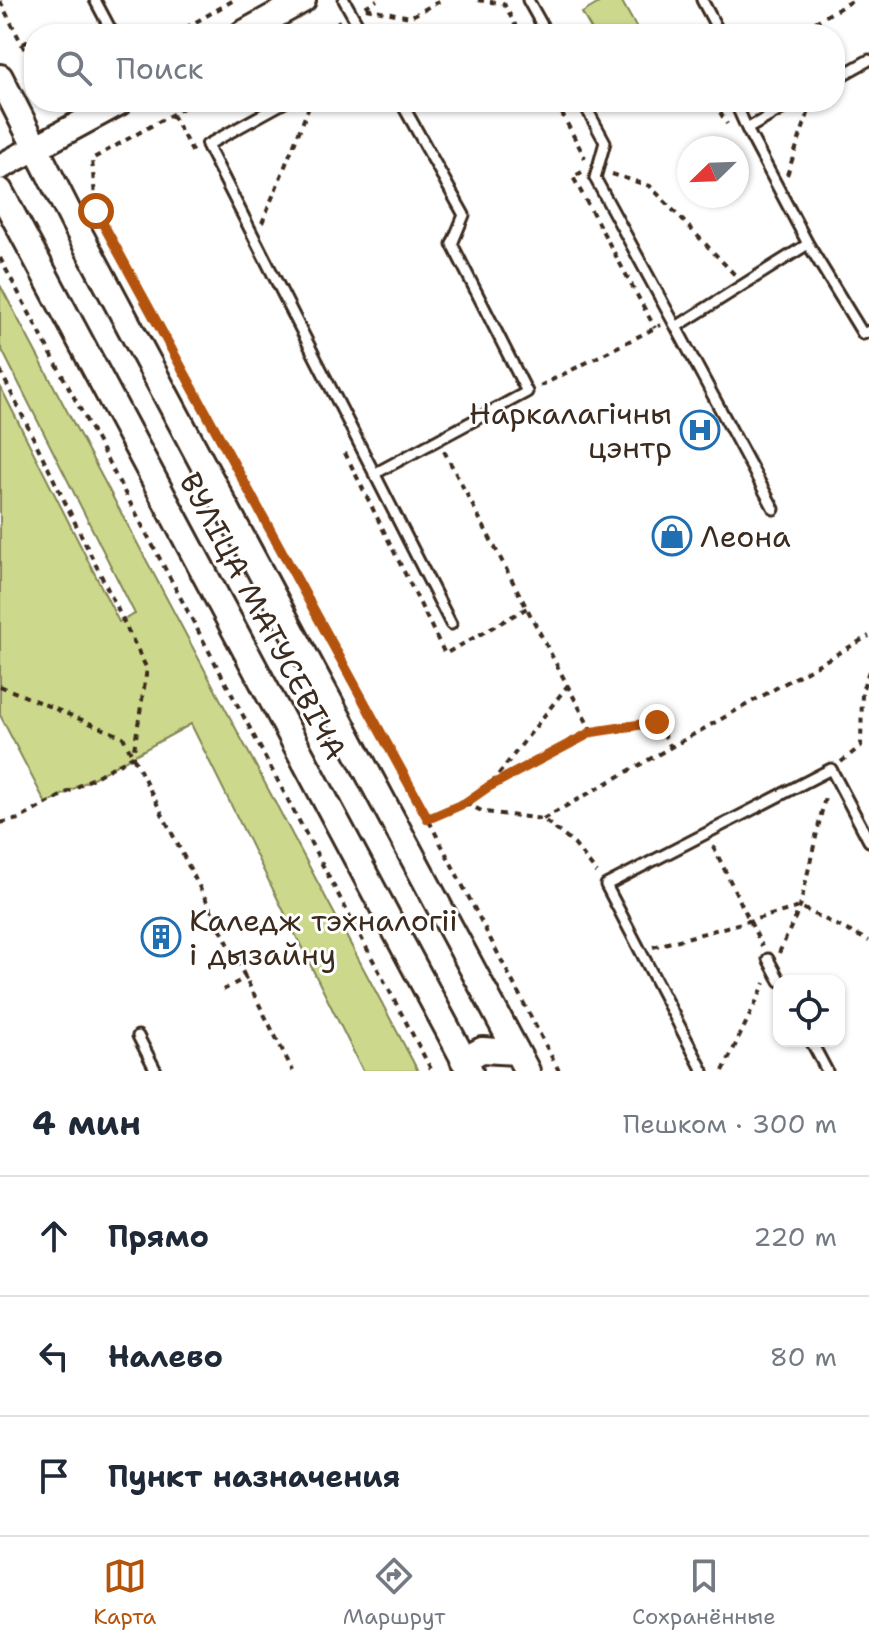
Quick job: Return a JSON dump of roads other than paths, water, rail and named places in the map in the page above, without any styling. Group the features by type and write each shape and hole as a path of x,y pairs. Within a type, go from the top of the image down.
{"main road":[{"path":"260,24 303,0"},
{"name":"ВУЛІЦА МАТУСЕВІЧА","path":"0,77 35,149 522,1062"},
{"path":"0,167 102,112"},
{"name":"ВУЛІЦА МАТУСЕВІЧА","path":"0,191 466,1065"},
{"path":"466,1065 482,1050 522,1062"}],"lane":[{"path":"95,0 108,24"},
{"path":"344,0 357,24"},
{"path":"528,0 541,24"},
{"path":"702,0 715,24"},
{"path":"845,73 869,60"},
{"path":"267,112 207,145 451,624"},
{"path":"374,474 527,392 452,244 464,215 407,112"},
{"path":"588,112 605,142 595,178 774,509"},
{"path":"739,112 808,244 863,334 869,331"},
{"path":"747,129 777,112"},
{"path":"674,323 808,244"},
{"path":"703,1071 606,885 831,769 869,841"},
{"path":"770,963 777,975"},
{"path":"138,1036 156,1071"},
{"path":"814,1047 827,1071"}],"place":[{"name":"Наркалагічны цэнтр","path":"700,430"},
{"name":"Леона","path":"672,536"},
{"name":"Каледж тэхналогіі і дызайну","path":"161,937"}]}
